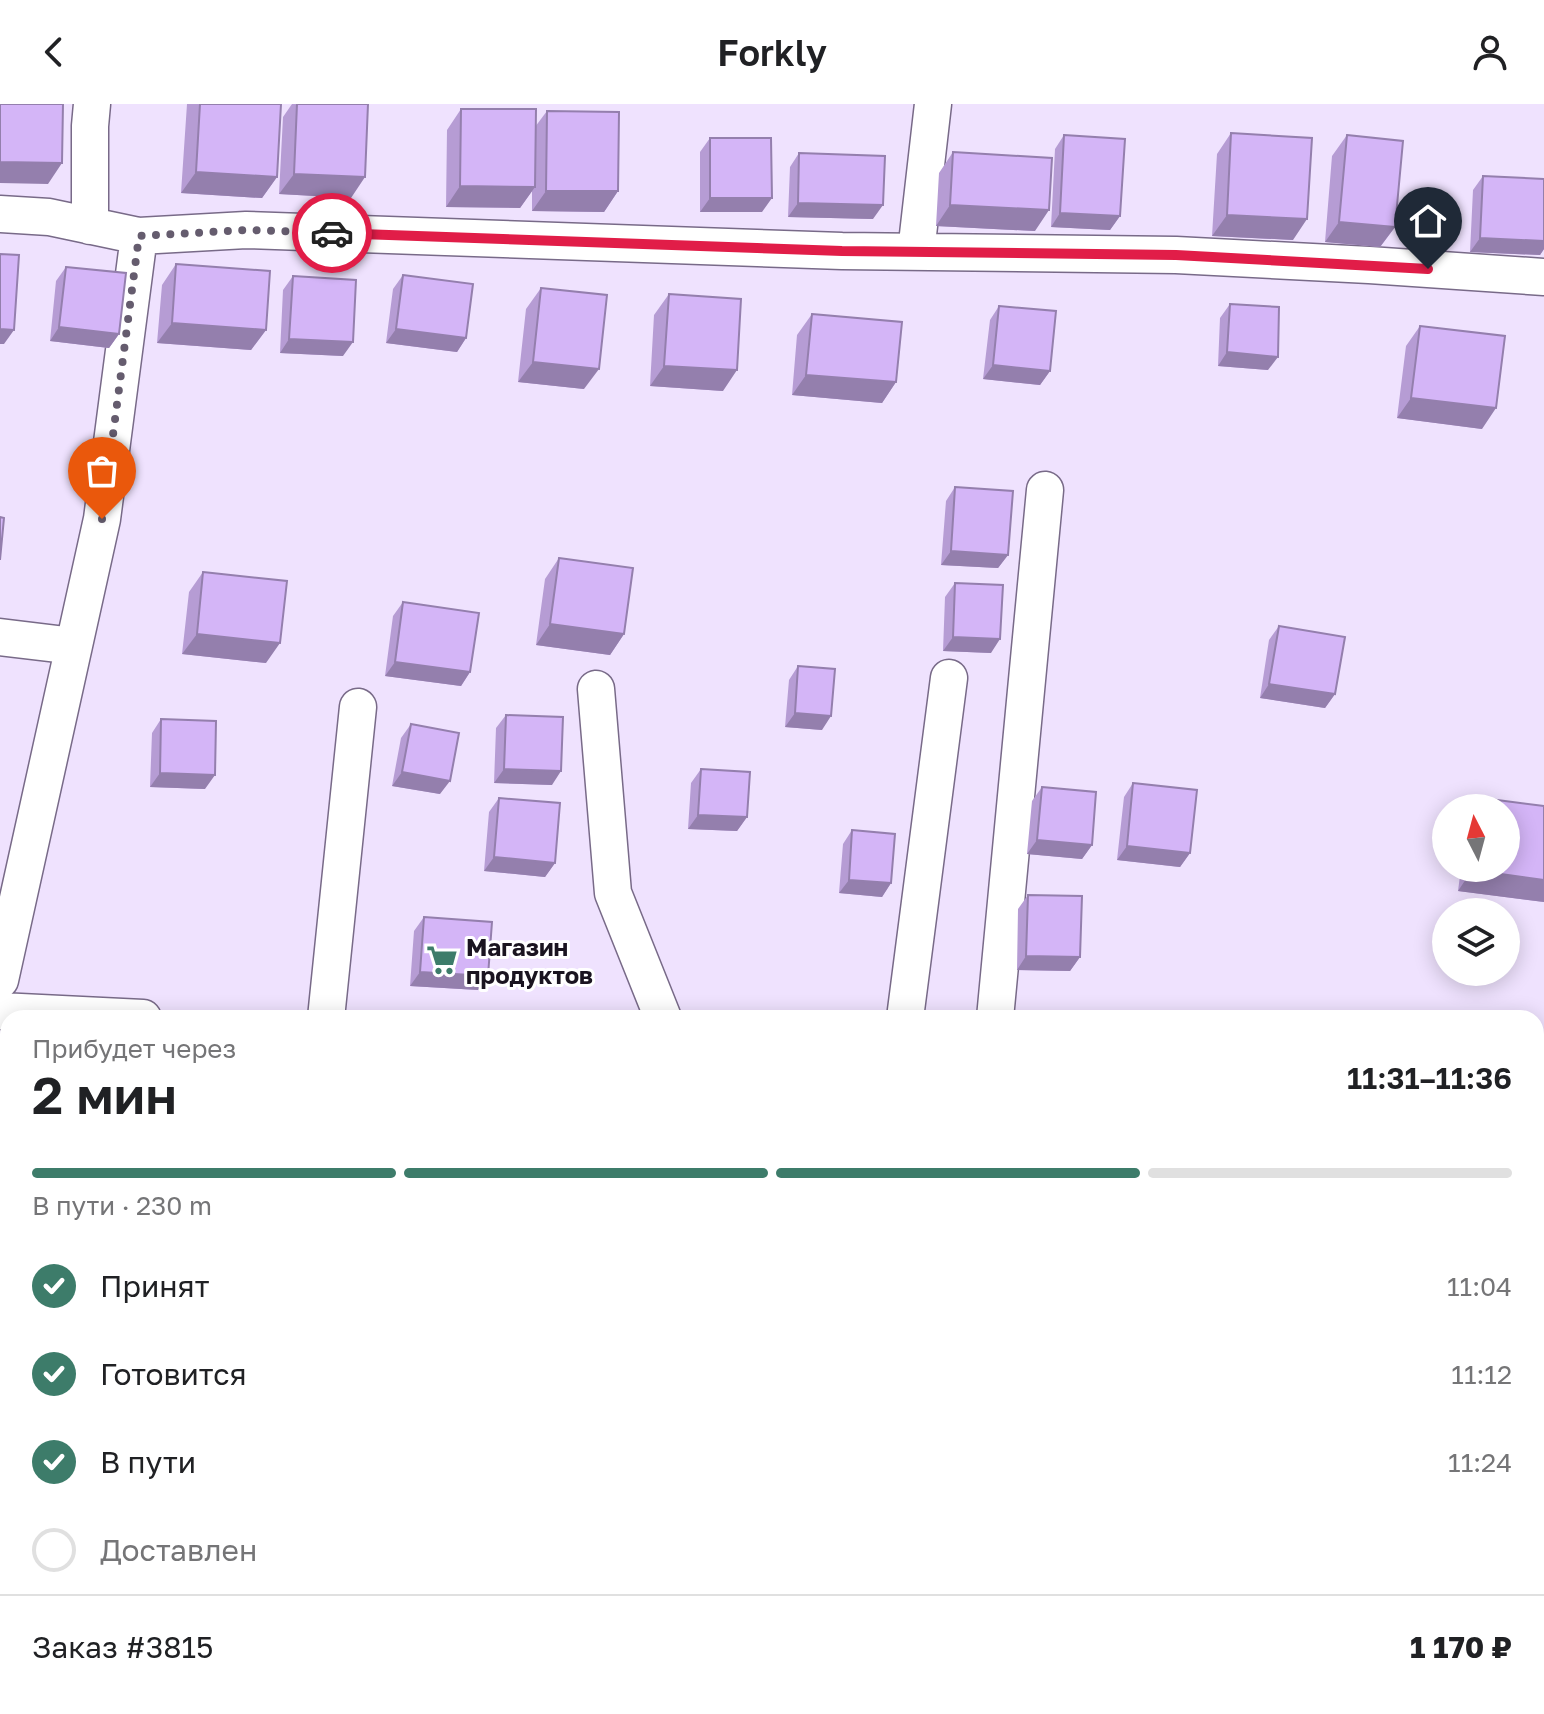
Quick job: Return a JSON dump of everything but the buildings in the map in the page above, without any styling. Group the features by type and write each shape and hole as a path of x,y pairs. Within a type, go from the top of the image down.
{"street":[{"path":"90,226 92,104"},
{"path":"916,252 933,104"},
{"path":"0,214 49,217 139,236 246,230 842,251 1176,255 1544,277"},
{"path":"0,980 102,519 139,236"},
{"path":"996,1010 1045,490"},
{"path":"0,637 74,646"},
{"path":"906,1010 949,678"},
{"path":"596,689 613,893 660,1010"},
{"path":"327,1010 358,707"}],"way so far":[{"path":"102,519 139,236 246,230 332,233"}],"place":[{"name":"Магазин продуктов","path":"442,960"}],"route":[{"path":"332,233 842,251 1176,255 1428,269"}]}
